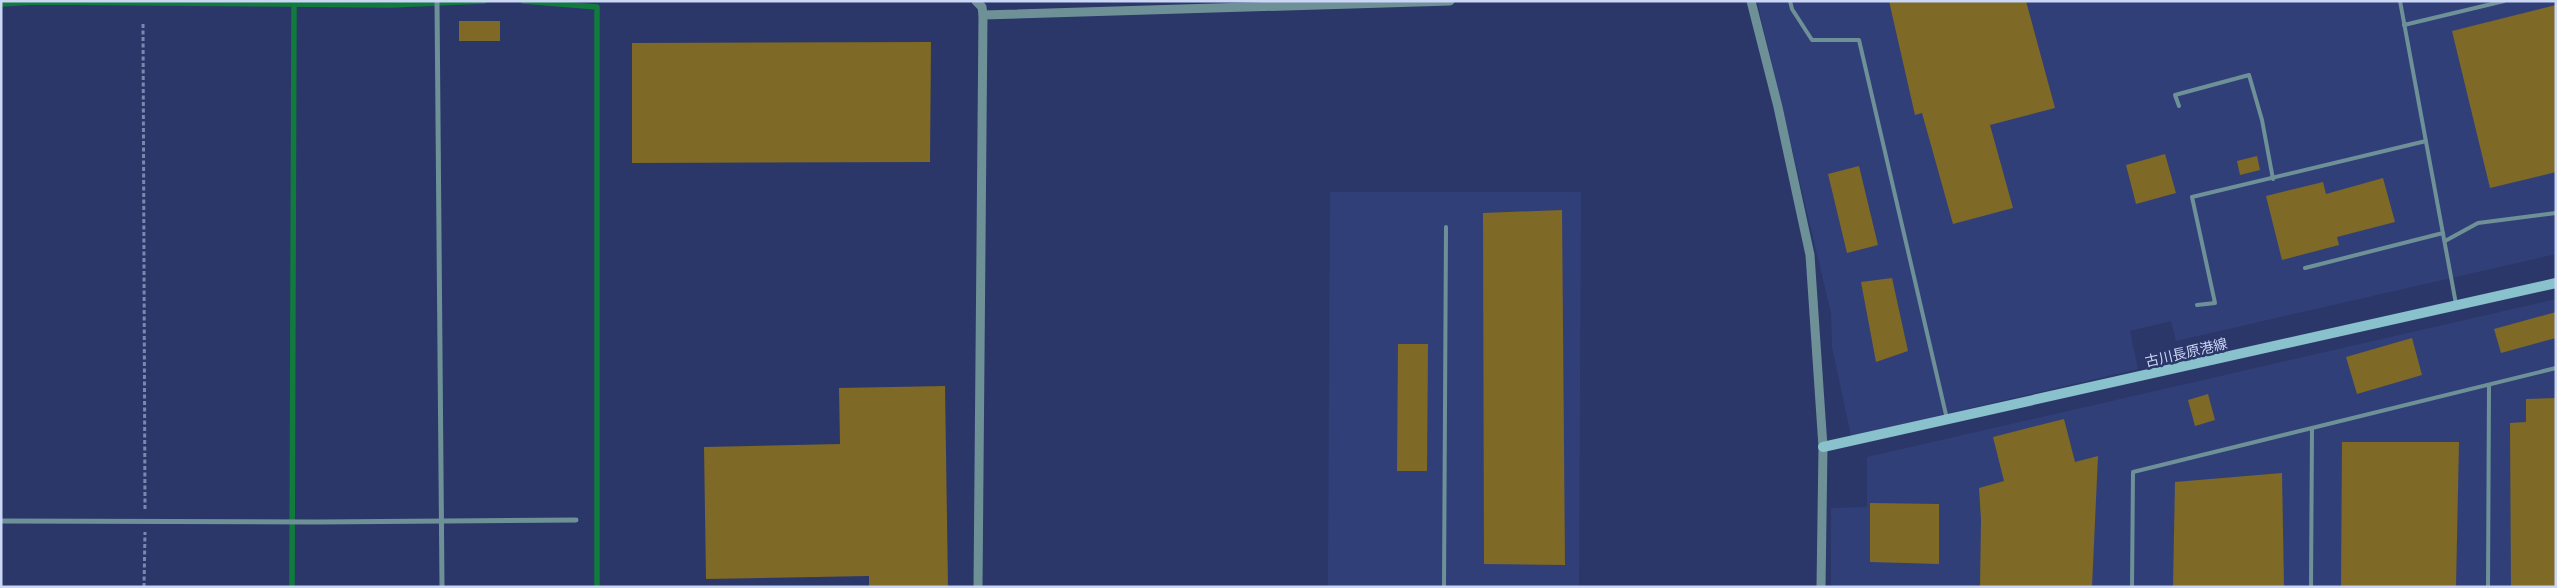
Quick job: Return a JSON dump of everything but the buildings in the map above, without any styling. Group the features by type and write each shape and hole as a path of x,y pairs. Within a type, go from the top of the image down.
{"main road":[{"name":"古川長原港線","path":"1823,447 2556,283"}],"street":[{"path":"437,1 443,520 442,587"},
{"path":"976,1 982,7 978,587"},
{"path":"982,15 1450,1"},
{"path":"1751,1 1778,107 1810,255 1823,447 1820,587"},
{"path":"1,521 576,520"}],"lane":[{"path":"1790,1 1792,9 1812,40 1858,40 1947,419"},
{"path":"2400,1 2456,306"},
{"path":"2404,26 2504,1"},
{"path":"2179,106 2175,95 2249,75 2262,120 2273,179"},
{"path":"2197,306 2215,303 2192,197 2426,141"},
{"path":"2444,242 2478,223 2556,213"},
{"path":"1444,587 1446,228"},
{"path":"2305,268 2443,233"},
{"path":"2132,587 2133,472 2556,368"},
{"path":"2488,587 2489,385"},
{"path":"2311,587 2312,428"}],"path":[{"path":"143,24 144,587"}],"shaded area":[{"path":"1757,1 2556,1 2556,254 2176,341 2171,321 2130,331 2138,369 1851,436 1832,347 1831,313"},
{"path":"1330,192 1581,192 1579,587 1328,587"},
{"path":"2556,299 2556,587 1831,587 1831,508 1867,507 1867,457"}],"waterway":[{"path":"1,4 35,2 391,5 484,1"},
{"path":"523,1 597,7 597,587"},
{"path":"292,587 294,3"}]}
